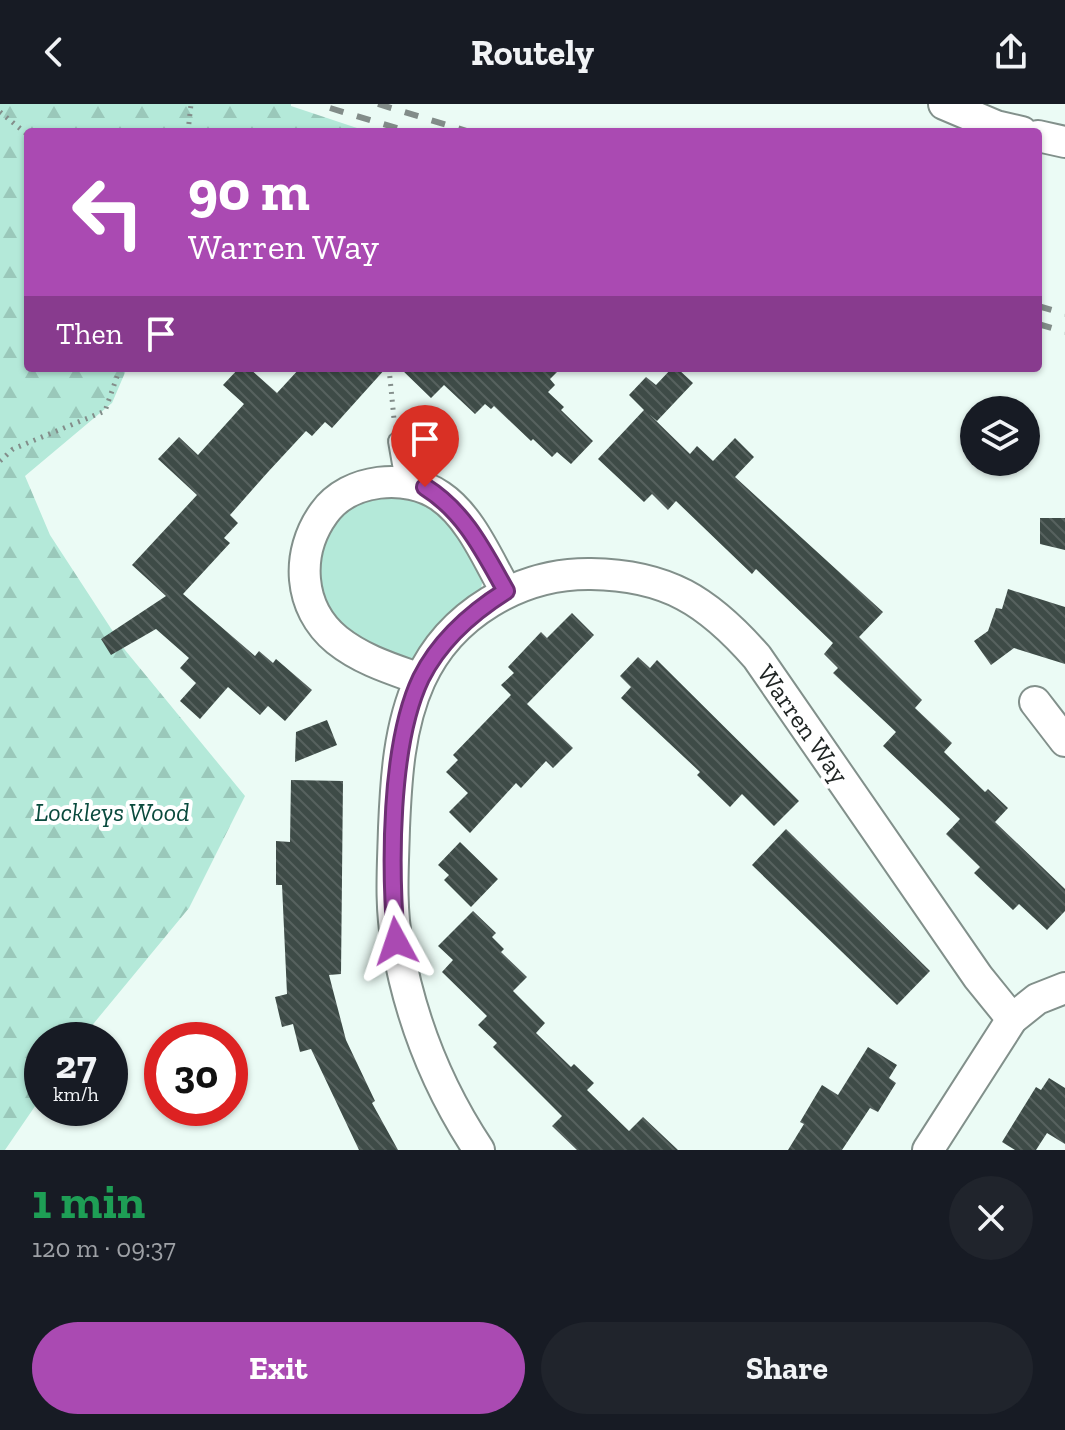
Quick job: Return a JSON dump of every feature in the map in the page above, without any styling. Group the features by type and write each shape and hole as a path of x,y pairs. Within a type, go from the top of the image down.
{"street":[{"path":"944,104 1005,128"},
{"path":"1042,137 1065,142"},
{"path":"420,679 365,659 336,639 317,617 305,589 304,559 313,532 325,511 351,493 375,484 404,481 425,487 444,498 469,526 506,591"},
{"name":"Warren Way","path":"479,1150 430,1063 409,999 396,941 392,889 400,750 420,679 456,629 506,591 541,580 581,574 643,578 676,588 731,627 757,657 978,977 1012,1019"},
{"path":"1035,702 1065,741"},
{"path":"928,1150 1012,1019 1037,999 1065,988"}],"lane":[{"path":"397,441 404,481"}],"path":[{"path":"188,128 191,104"},
{"path":"0,112 24,132"},
{"path":"0,461 13,449 105,411 119,372"},
{"path":"389,372 397,441"}],"green space":[{"name":"Lockleys Wood","path":"0,104 291,104 357,128 24,128 24,372 125,372 112,403 25,476 50,535 125,650 245,796 189,908 95,1022 24,1022 24,1122 5,1150 0,1150"},
{"path":"399,494 443,510 484,574 480,593 420,659 410,662 368,647 327,611 317,588 323,536 354,502"}],"building":[{"path":"235,372 253,372 277,393 296,372 382,372 332,428 325,422 312,436 306,431 268,472 230,515 238,523 224,538 230,543 183,594 255,656 259,651 273,663 276,659 312,690 285,721 268,706 260,715 228,687 200,719 180,701 196,683 180,668 189,658 156,629 111,655 101,639 166,596 132,565 197,495 158,459 179,437 198,455 244,404 223,385"},
{"path":"404,372 557,372 550,379 555,385 548,392 564,407 561,410 593,441 571,464 557,452 552,457 494,406 491,409 485,404 475,414 444,385 431,398"},
{"path":"668,372 681,372 693,383 657,421 649,414 690,454 697,446 713,461 735,438 754,457 735,477 883,612 859,637 922,700 915,708 952,743 944,752 985,792 988,789 1008,808 995,822 1065,889 1065,911 1047,930 1019,904 1013,910 974,873 980,867 946,834 960,819 883,746 896,732 833,673 838,668 824,654 833,643 756,569 752,574 676,501 668,510 652,494 644,502 598,459 644,410 629,395 646,377 656,385"},
{"path":"1040,518 1065,518 1065,550 1040,544"},
{"path":"1008,589 1065,607 1065,664 1014,648 991,665 974,641 988,631 996,608 1002,609"},
{"path":"572,613 594,635 527,704 573,748 553,768 546,761 521,788 516,783 470,833 449,812 468,793 446,772 458,760 453,755 511,695 501,685 514,673 508,667 541,632 547,638"},
{"path":"638,657 650,668 657,660 799,801 774,826 742,794 730,807 697,775 700,772 621,698 631,687 620,676"},
{"path":"327,720 337,745 295,762 296,732"},
{"path":"291,780 343,781 341,974 329,975 346,1040 375,1101 372,1103 398,1150 359,1150 311,1049 300,1052 293,1024 282,1027 275,997 287,994 282,885 276,885 276,841 290,842"},
{"path":"786,829 930,971 897,1005 752,865"},
{"path":"460,842 498,879 471,907 444,880 449,875 438,865"},
{"path":"473,911 496,933 492,937 504,949 501,952 527,977 513,991 545,1023 536,1033 571,1067 574,1064 594,1083 587,1090 629,1131 643,1117 678,1150 577,1150 552,1126 562,1116 493,1047 497,1043 478,1025 487,1016 442,972 453,960 438,946"},
{"path":"868,1047 897,1065 889,1078 896,1083 878,1112 870,1108 842,1150 788,1150 822,1085 838,1095"},
{"path":"1049,1078 1065,1088 1065,1144 1047,1133 1036,1150 1015,1150 1002,1142 1036,1087 1041,1090"}],"railway":[{"path":"378,104 457,128"},
{"path":"330,108 397,128"},
{"path":"1042,307 1065,314"},
{"path":"1042,325 1065,332"}],"route":[{"path":"396,941 392,889 395,820 400,750 408,716 420,679 438,651 456,629 506,591 469,526 444,498 425,487"}]}
